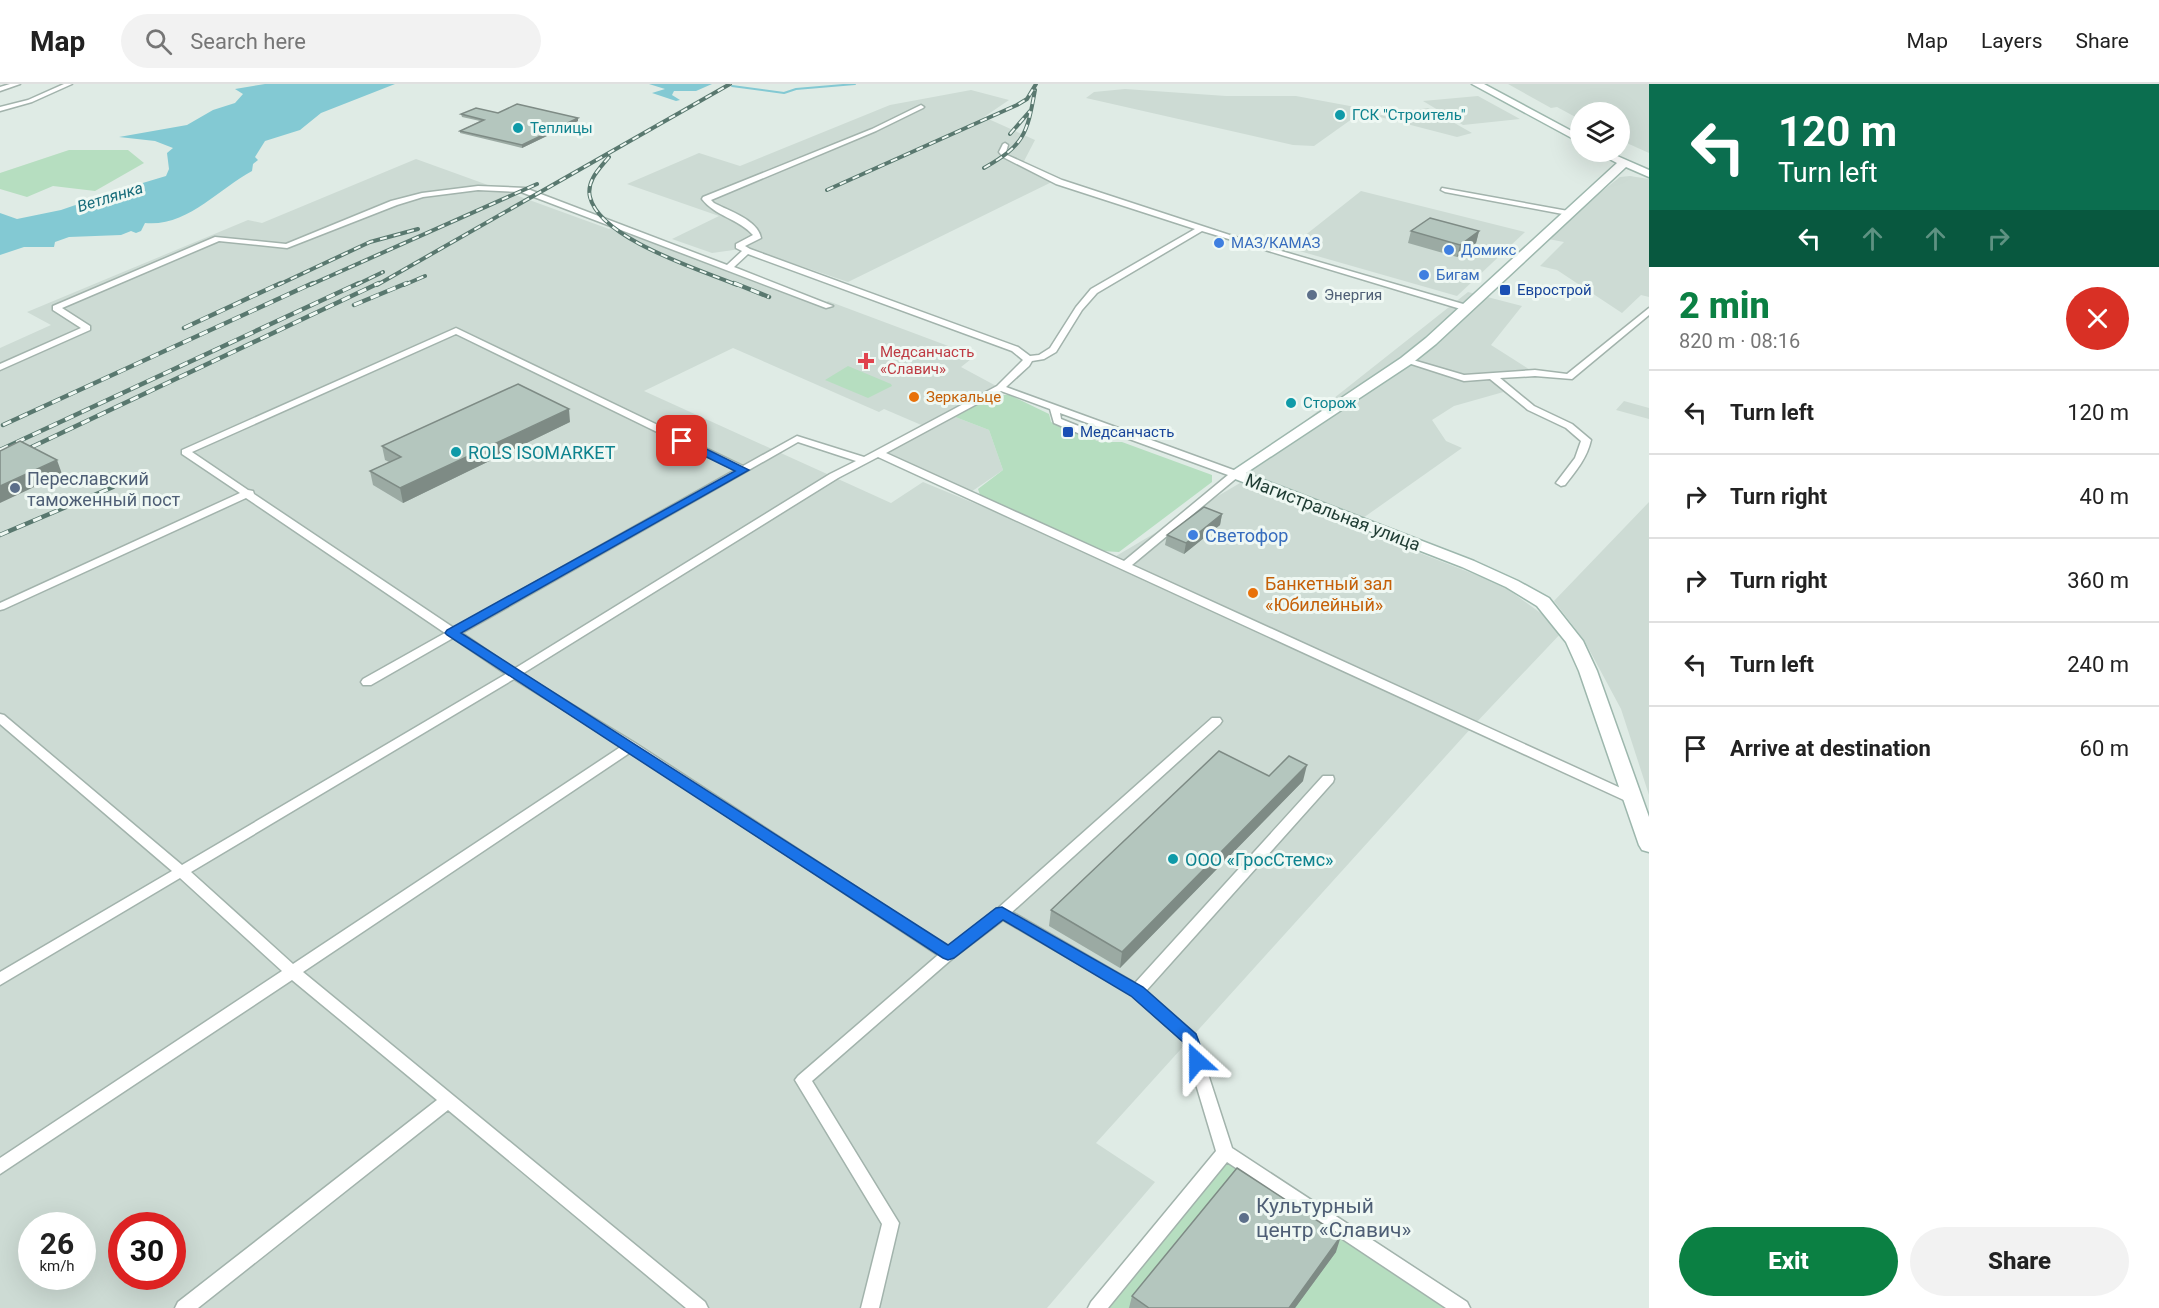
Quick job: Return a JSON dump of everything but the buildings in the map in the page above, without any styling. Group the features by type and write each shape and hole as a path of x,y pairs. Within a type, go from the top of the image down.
{"main road":[{"path":"1477,84 1570,134"},
{"path":"1619,162 1649,174"},
{"name":"Магистральная улица","path":"1235,474 1406,361 1623,164"},
{"name":"Магистральная улица","path":"1235,474 1468,564 1512,584 1543,602 1574,641 1649,845"}],"street":[{"path":"0,89 17,84"},
{"path":"48,84 60,87"},
{"path":"0,109 69,84"},
{"path":"921,107 874,130 706,199 711,205 748,224 758,236 739,246 747,251 1015,349 1028,359 1041,357 1053,350 1078,309 1094,291 1202,228"},
{"path":"1005,145 1002,152 1005,156 1046,177 1251,244 1467,308"},
{"path":"0,367 87,328 56,308 218,239 287,246 394,203 422,195 478,188 522,190 830,306"},
{"path":"1445,190 1568,213"},
{"path":"729,267 747,251"},
{"path":"1406,361 1464,378 1535,373 1569,377 1649,311"},
{"path":"744,470 456,331 185,452 249,493 514,674 631,746 948,954"},
{"path":"0,980 514,674 834,476 1000,388 1026,364 1028,359"},
{"path":"1493,377 1531,408 1569,426 1586,440 1577,462 1561,483"},
{"path":"1000,388 1054,408 1057,421 1095,436 1125,435 1235,474"},
{"path":"367,682 797,439 865,460"},
{"path":"878,453 1632,798"},
{"path":"1125,566 1235,474"},
{"path":"0,607 249,493"},
{"path":"0,718 182,872 294,972 699,1308"},
{"path":"870,1308 891,1223 803,1080 948,954 1002,912 1216,721"},
{"path":"0,1167 631,746"},
{"path":"1137,991 1328,779"},
{"path":"1002,912 1137,991 1190,1038 1225,1152 1461,1308"},
{"path":"184,1308 449,1100"},
{"path":"1096,1308 1225,1152"}],"shaded area":[{"path":"1508,84 1649,84 1649,153 1630,144 1630,102 1570,102 1570,114 1557,107 1551,108"},
{"path":"1125,89 1226,96 1296,96 1366,109 1314,146 1293,145 1086,98 1094,92"},
{"path":"971,90 1009,100 984,117 1035,140 1023,163 1060,178 848,282 748,248 712,253 672,239 719,216 627,184 699,153 740,166 890,105"},
{"path":"1478,96 1520,119 1463,125 1423,101"},
{"path":"1428,108 1472,133 1457,137 1376,116"},
{"path":"416,159 609,229 615,226 821,305 828,301 975,356 961,367 1000,388 950,415 989,430 1003,470 968,494 879,453 926,427 884,409 879,412 733,348 644,391 891,503 923,482 1010,518 1014,516 1111,559 1240,483 1502,585 1564,630 1473,726 1096,1143 1155,1182 1047,1308 0,1308 0,348 51,325 27,312 248,220 262,223"},
{"path":"1620,177 1649,179 1649,297 1641,295 1622,313 1557,270 1540,266 1564,242 1543,238"},
{"path":"1361,191 1525,232 1457,296 1289,248"},
{"path":"1468,292 1522,306 1491,345 1535,373 1494,377 1507,391 1454,406 1432,420 1446,441 1462,448 1363,518 1243,470"},
{"path":"1624,401 1649,408 1649,419 1616,410"},
{"path":"1649,502 1649,795 1621,709 1584,640 1554,601"}],"green space":[{"path":"69,150 128,150 144,163 95,191 53,186 27,197 0,189 0,173"},
{"path":"848,366 892,386 868,398 825,380"},
{"path":"994,395 1010,395 1049,414 1051,422 1100,442 1122,442 1212,475 1212,482 1119,552 1101,551 980,495 978,489 1003,470 989,430 950,415"},
{"path":"1225,1152 1460,1308 1097,1308"}],"water":[{"path":"265,84 395,84 321,113 300,130 265,141 255,157 258,160 253,164 252,171 189,213 161,223 145,223 141,231 136,233 131,231 121,235 69,237 55,242 54,247 24,247 0,255 0,213 17,219 61,210 93,199 124,197 132,194 126,188 166,176 169,169 167,153 173,148 155,141 119,137 187,125 213,110 235,103 243,94 235,89"},
{"path":"649,84 712,84 696,91 674,91 672,95 680,100 676,101 652,93 665,89"}],"waterway":[{"name":"Ветлянка","path":"732,86 784,93 796,89 855,84"}],"railway":[{"path":"377,285 730,84"},
{"path":"827,190 1017,105 1027,99 1036,84"},
{"path":"984,168 1008,152 1022,137 1035,90"},
{"path":"1010,134 1030,111"},
{"path":"609,157 595,175 590,186 590,197 598,212 612,226 631,239 677,262 737,285"},
{"path":"310,285 537,184"},
{"path":"278,285 370,242 418,229"},
{"path":"356,285 383,272"},
{"path":"404,285 425,276"},
{"path":"184,328 281,283"},
{"path":"3,425 313,283"},
{"path":"0,450 359,283"},
{"path":"0,462 379,283"},
{"path":"354,305 407,283"},
{"path":"734,283 769,297"},
{"path":"0,535 113,487"}],"place":[{"name":"ГСК \"Строитель\"","path":"1340,115"},
{"name":"Теплицы","path":"518,128"},
{"name":"МАЗ/КАМАЗ","path":"1219,243"},
{"name":"Домикс","path":"1449,250"},
{"name":"Бигам","path":"1424,275"},
{"name":"Еврострой","path":"1505,290"},
{"name":"Энергия","path":"1312,295"},
{"name":"Медсанчасть «Славич»","path":"866,361"},
{"name":"Зеркальце","path":"914,397"},
{"name":"Сторож","path":"1291,403"},
{"name":"Медсанчасть","path":"1068,432"},
{"name":"ROLS ISOMARKET","path":"456,452"},
{"name":"Переславский таможенный пост","path":"15,488"},
{"name":"Светофор","path":"1193,535"},
{"name":"Банкетный зал «Юбилейный»","path":"1253,593"},
{"name":"ООО «ГросСтемс»","path":"1173,859"},
{"name":"Культурный центр «Славич»","path":"1244,1218"}],"route":[{"path":"682,441 744,470 452,633 631,746 948,954 1002,912 1137,991 1190,1038 1197,1061"}]}
